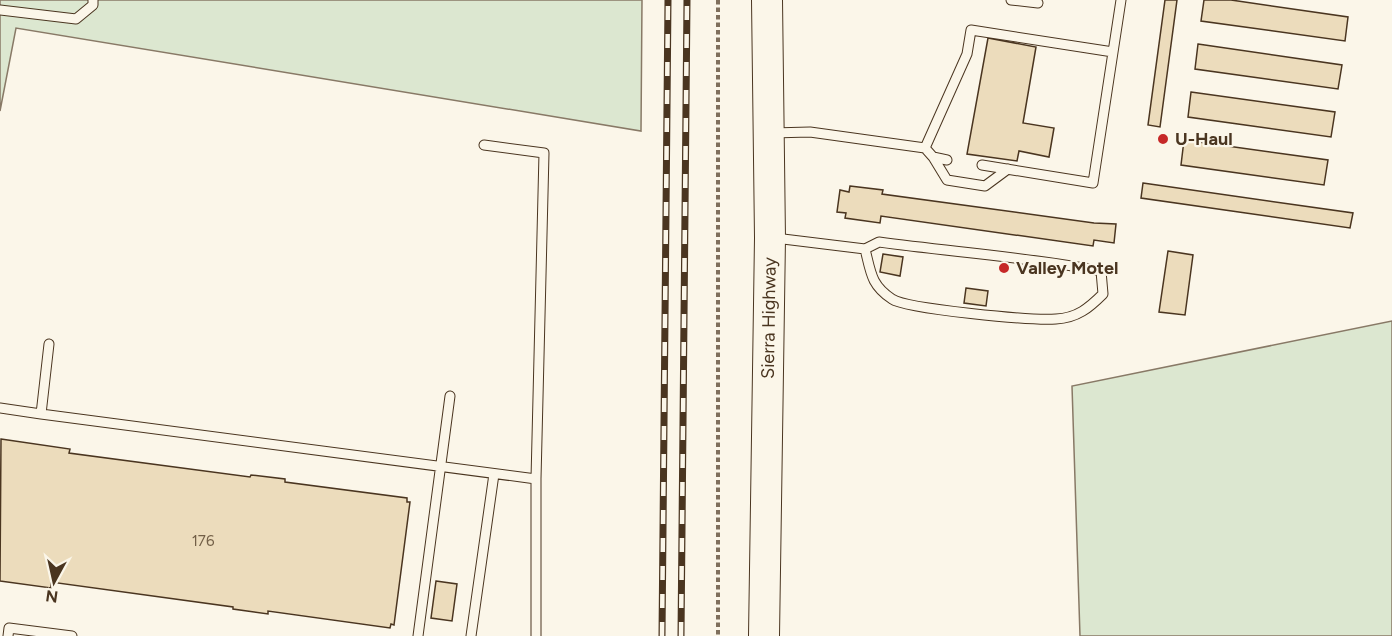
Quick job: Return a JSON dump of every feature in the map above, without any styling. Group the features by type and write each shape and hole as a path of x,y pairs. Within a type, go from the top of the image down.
{"main road":[{"name":"Sierra Highway","path":"764,636 770,238 767,0"}],"lane":[{"path":"0,10 76,19 93,5 93,0"},
{"path":"1011,0 1038,3"},
{"path":"982,165 1093,183 1121,0"},
{"path":"924,148 967,54 971,30 1113,52"},
{"path":"768,133 810,132 924,148 933,157 946,180 985,186 1008,169"},
{"path":"484,145 544,153 536,479 536,636"},
{"path":"933,157 947,160"},
{"path":"770,238 865,249 879,242 993,257 1048,260 1101,271 1103,294 1085,312 1057,320 948,311 905,303 895,301 874,284 865,249"},
{"path":"41,414 49,344"},
{"path":"418,636 450,396"},
{"path":"0,408 536,479"},
{"path":"471,636 494,474"},
{"path":"8,636 9,627 72,636"}],"path":[{"path":"718,0 718,636"}],"green space":[{"path":"0,0 642,0 641,131 16,28 0,111"},
{"path":"1392,321 1392,636 1080,636 1072,386"}],"building":[{"path":"1165,0 1177,0 1160,127 1148,125"},
{"path":"1204,0 1231,0 1348,17 1345,41 1201,21"},
{"path":"988,38 1036,47 1023,123 1054,128 1049,157 1019,151 1017,161 967,154"},
{"path":"1198,44 1342,65 1338,89 1195,69"},
{"path":"1191,92 1335,112 1331,137 1188,117"},
{"path":"1184,140 1328,160 1324,185 1181,165"},
{"path":"1143,183 1353,213 1350,228 1141,198"},
{"path":"850,186 883,190 882,194 1094,223 1116,224 1114,243 1094,240 1093,246 881,216 880,223 845,218 846,213 837,212 840,190 849,192"},
{"path":"1168,251 1193,255 1185,315 1159,312"},
{"path":"883,254 903,257 900,276 880,272"},
{"path":"966,288 988,291 986,306 964,303"},
{"path":"1,439 70,449 69,453 250,477 251,475 285,479 285,482 407,498 407,502 410,502 394,625 391,624 390,628 268,611 268,614 233,609 233,607 51,582 51,588 0,581"},
{"path":"436,581 457,584 452,621 431,618"}],"railway":[{"path":"662,636 668,0"},
{"path":"681,636 687,0"}],"place":[{"name":"U-Haul","path":"1163,139"},
{"name":"Valley Motel","path":"1004,268"}]}
